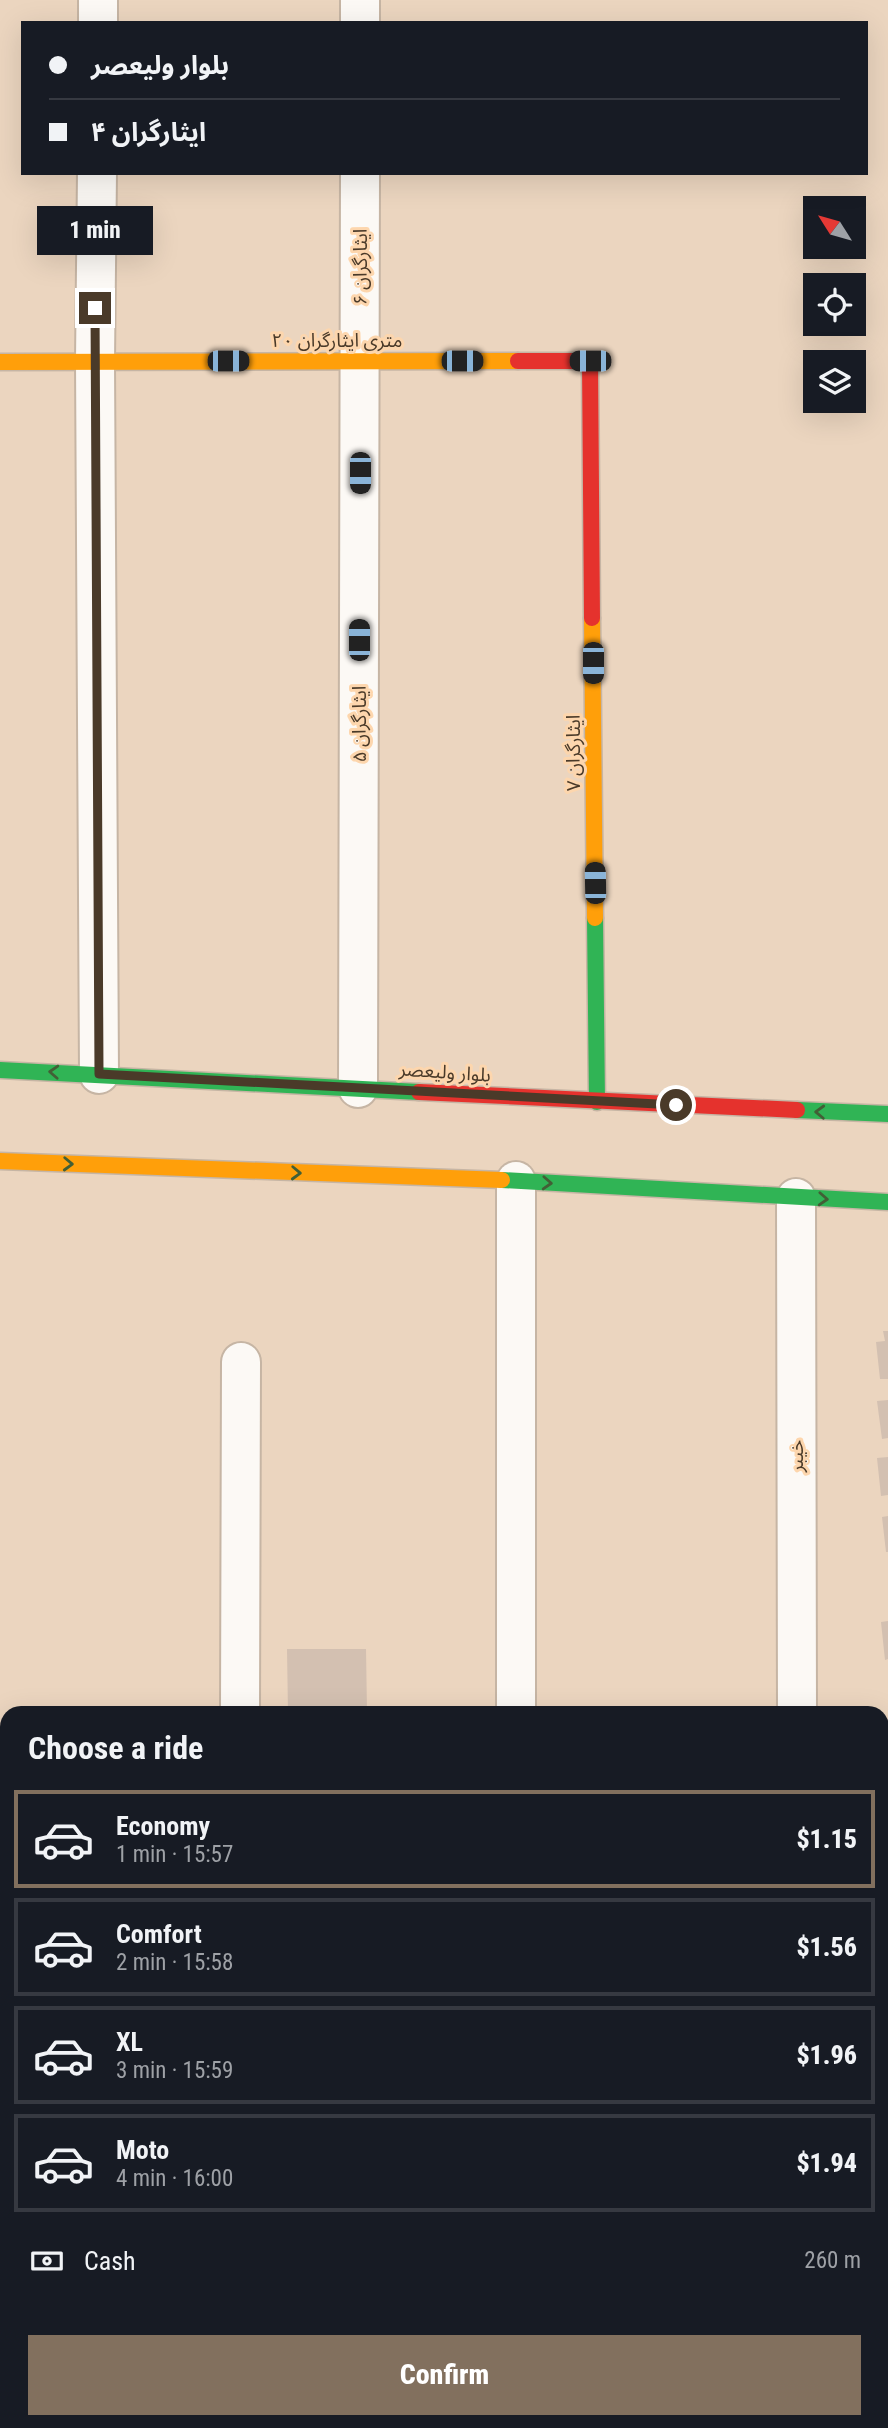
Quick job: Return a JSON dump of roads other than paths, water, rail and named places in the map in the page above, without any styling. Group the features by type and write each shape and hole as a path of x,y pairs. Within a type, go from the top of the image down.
{"main road":[{"name":"۲۰ متری ایثارگران","path":"0,362 590,361"},
{"name":"ایثارگران ۷","path":"590,361 597,1102"},
{"name":"بلوار ولیعصر","path":"0,1070 597,1102 888,1114"},
{"path":"0,1161 516,1181 888,1202"}],"street":[{"path":"98,0 98,21"},
{"path":"360,0 360,21"},
{"path":"97,175 95,362 99,1074"},
{"name":"ایثارگران ۶","path":"360,175 360,361"},
{"name":"ایثارگران ۵","path":"358,1088 360,361"},
{"path":"516,1181 516,1706"},
{"name":"خیبر","path":"796,1198 796,1706"},
{"path":"240,1706 241,1362"}]}
